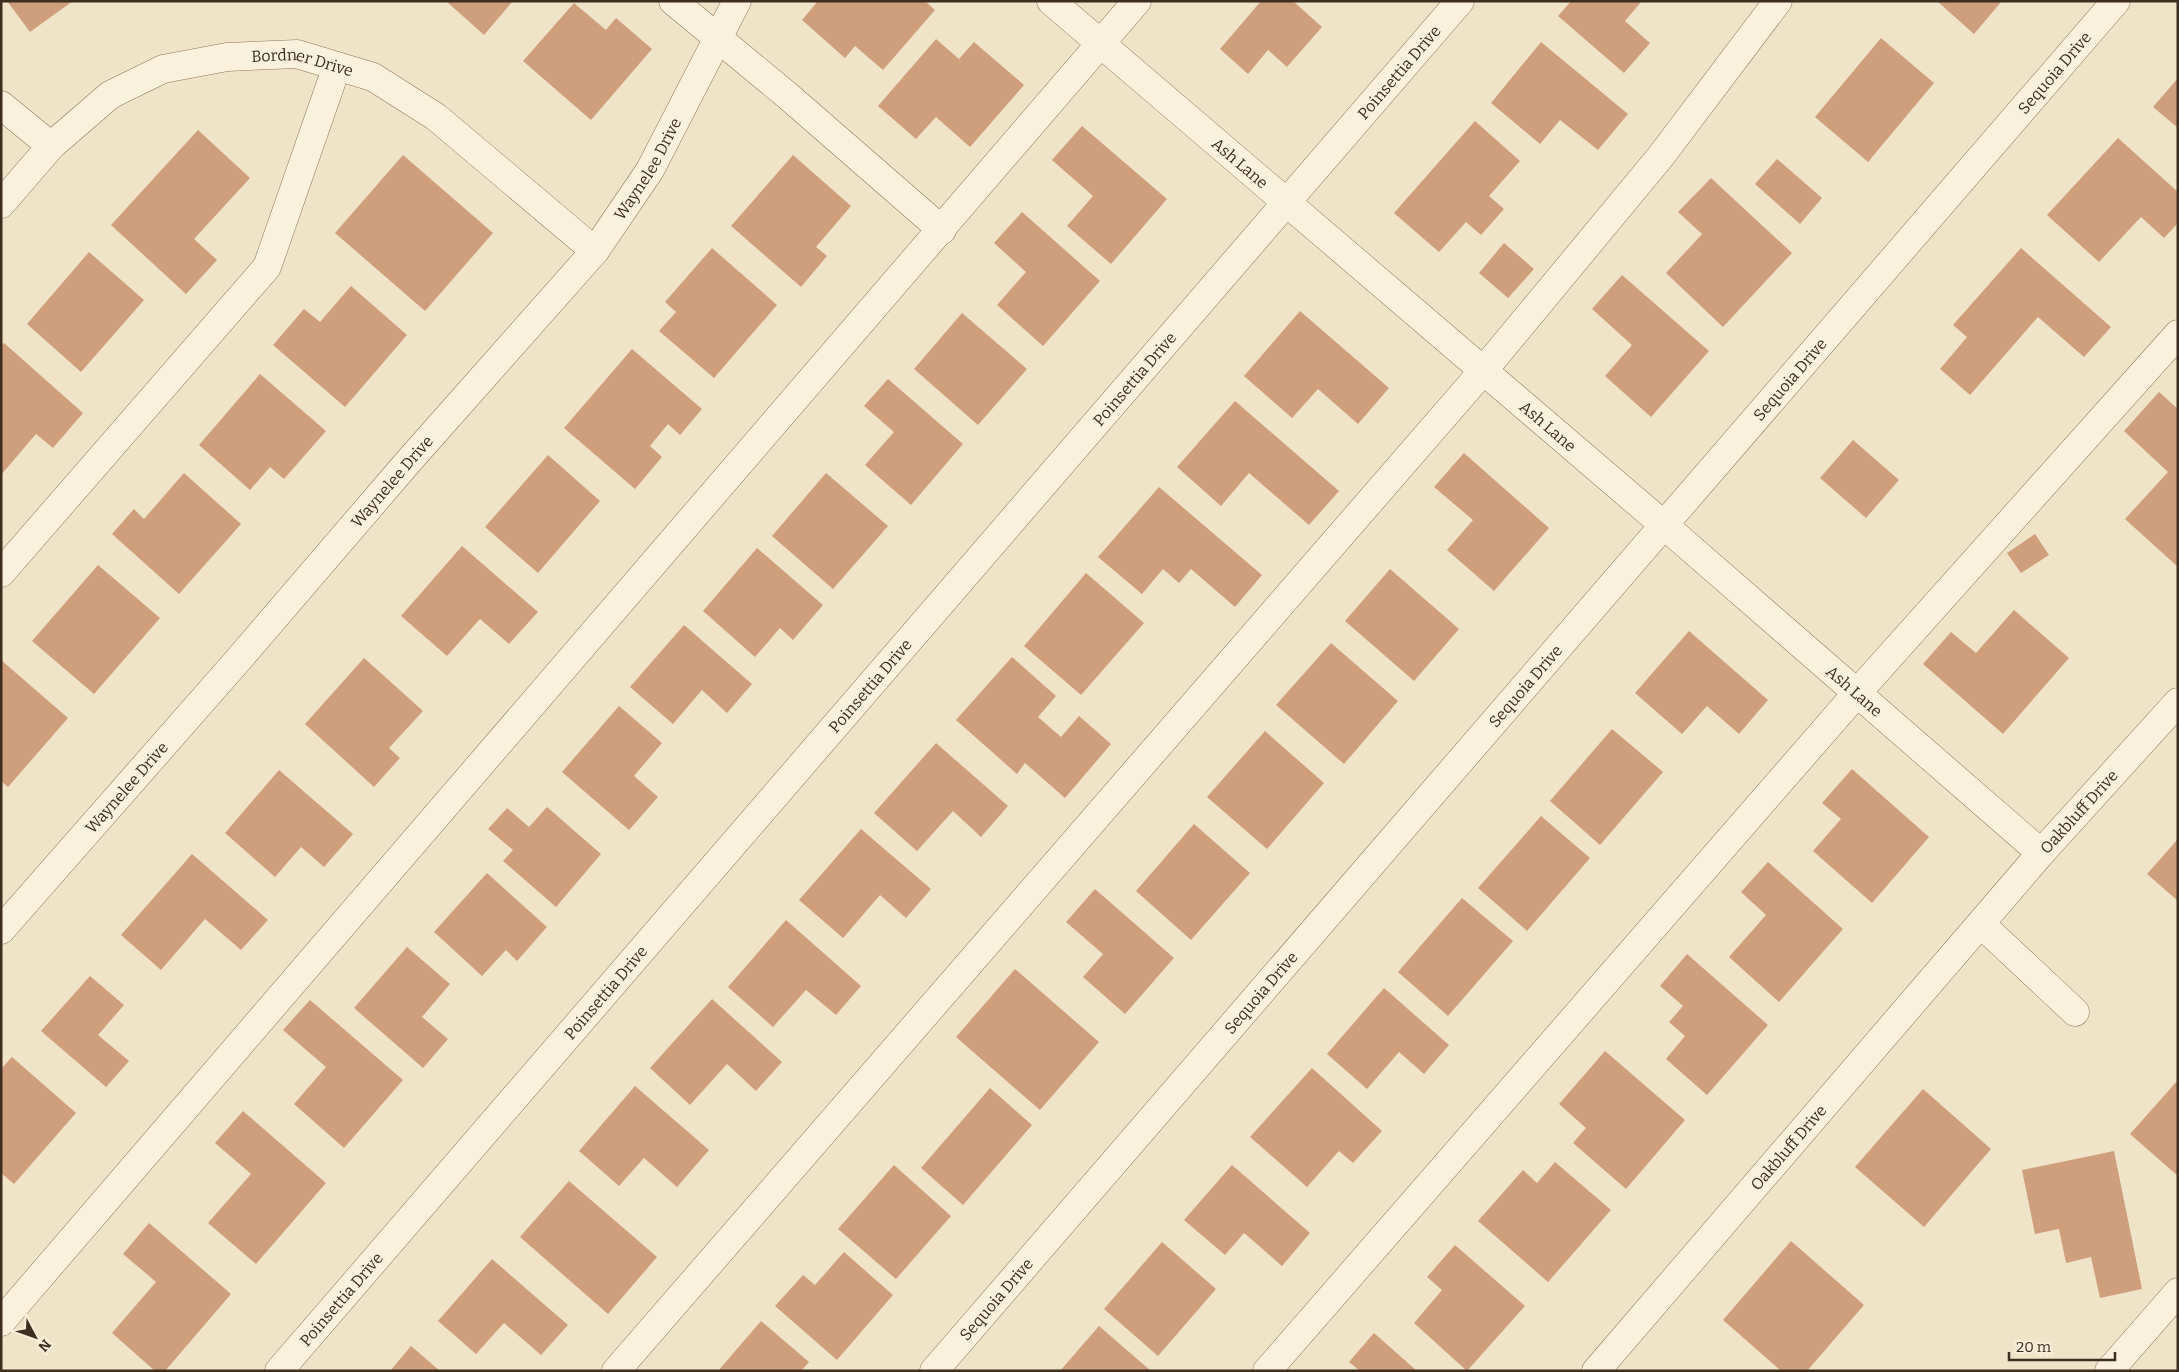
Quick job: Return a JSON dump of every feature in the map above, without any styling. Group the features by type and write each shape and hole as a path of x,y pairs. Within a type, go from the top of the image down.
{"street":[{"path":"673,1 788,96 942,230"},
{"name":"Waynelee Drive","path":"1,930 594,251 650,170 736,1"},
{"name":"Ash Lane","path":"1051,1 1287,205 1665,526 2041,853"},
{"path":"1,1322 1137,1"},
{"name":"Poinsettia Drive","path":"279,1371 1287,205 1460,1"},
{"path":"616,1371 1483,371 1661,156 1778,1"},
{"name":"Sequoia Drive","path":"934,1371 2116,1"},
{"name":"Bordner Drive","path":"1,204 51,146 110,95 163,69 227,57 297,54 374,77 436,117 594,251"},
{"path":"1,573 267,267 337,66"},
{"path":"1,105 51,146"},
{"path":"1267,1371 1857,693 2178,334"},
{"name":"Oakbluff Drive","path":"1596,1371 2041,853 2178,702"},
{"path":"1981,924 2074,1012"},
{"path":"2109,1371 2178,1292"}],"building":[{"path":"7,1 73,1 30,32"},
{"path":"446,1 513,1 484,35"},
{"path":"818,1 925,1 935,10 883,70 855,46 845,58 802,20"},
{"path":"1261,1 1293,1 1322,27 1287,67 1268,50 1248,74 1220,49"},
{"path":"1571,1 1642,1 1625,21 1650,43 1624,73 1558,16"},
{"path":"1937,1 2002,1 1974,34"},
{"path":"574,3 606,30 616,18 652,49 591,120 523,61"},
{"path":"1881,38 1934,83 1868,162 1815,117"},
{"path":"936,39 959,59 974,42 1024,85 970,147 936,117 916,139 878,106"},
{"path":"1541,42 1628,114 1598,150 1560,120 1540,144 1491,103"},
{"path":"2178,78 2178,128 2153,107"},
{"path":"1475,121 1520,161 1489,196 1504,209 1481,235 1466,222 1439,252 1394,213"},
{"path":"1082,126 1167,199 1111,264 1067,226 1093,196 1052,160"},
{"path":"198,130 250,178 194,239 217,260 186,294 111,225"},
{"path":"2118,138 2178,192 2178,223 2164,238 2141,217 2099,262 2047,215"},
{"path":"403,155 493,233 425,311 335,233"},
{"path":"793,155 851,206 816,247 827,256 801,287 731,226"},
{"path":"1777,159 1822,198 1800,224 1755,184"},
{"path":"1711,178 1792,253 1723,327 1666,273 1702,234 1678,212"},
{"path":"1022,212 1100,281 1043,346 997,305 1026,272 994,243"},
{"path":"1504,243 1534,269 1508,298 1479,273"},
{"path":"712,248 777,305 714,378 659,331 676,312 665,302"},
{"path":"2021,248 2111,327 2084,357 2038,317 1970,395 1940,369 1967,337 1953,325"},
{"path":"89,252 144,300 81,372 27,324"},
{"path":"1622,275 1709,351 1651,417 1605,376 1632,345 1592,309"},
{"path":"351,286 407,335 345,407 273,345 304,309 320,322"},
{"path":"1300,311 1389,388 1358,424 1318,389 1292,418 1244,376"},
{"path":"962,313 1027,369 978,425 914,369"},
{"path":"4,343 83,413 53,448 36,434 1,475 1,346"},
{"path":"632,349 702,409 680,435 668,424 650,446 662,457 635,489 564,428"},
{"path":"260,374 326,431 284,479 270,467 250,490 199,445"},
{"path":"888,379 963,444 911,505 865,465 894,432 864,406"},
{"path":"2159,392 2178,409 2178,567 2125,519 2168,472 2124,431"},
{"path":"1235,401 1339,491 1309,525 1249,473 1221,506 1177,467"},
{"path":"1853,440 1899,480 1866,518 1820,478"},
{"path":"1464,453 1549,528 1494,591 1447,550 1473,520 1434,487"},
{"path":"548,455 600,501 538,573 485,527"},
{"path":"184,473 241,524 179,594 112,534 134,509 144,519"},
{"path":"826,473 888,526 833,589 772,536"},
{"path":"1159,487 1262,575 1235,607 1191,569 1179,583 1163,569 1142,594 1098,557"},
{"path":"2035,534 2049,555 2021,573 2007,553"},
{"path":"462,546 538,612 509,644 480,619 447,656 401,616"},
{"path":"757,548 823,605 793,640 780,628 755,657 703,611"},
{"path":"98,565 160,618 94,694 32,641"},
{"path":"1390,569 1459,629 1414,681 1345,621"},
{"path":"1086,573 1144,623 1081,695 1024,646"},
{"path":"2014,610 2069,658 2003,734 1923,664 1951,632 1976,653"},
{"path":"684,625 752,684 727,713 702,690 673,724 630,687"},
{"path":"1689,631 1768,700 1739,734 1707,706 1682,734 1635,693"},
{"path":"1331,643 1398,701 1344,764 1276,705"},
{"path":"1012,657 1056,696 1038,717 1061,737 1079,716 1111,744 1065,798 1025,763 1017,774 956,720"},
{"path":"364,658 423,711 389,748 400,758 374,787 305,724"},
{"path":"1,660 68,718 8,787 1,781"},
{"path":"619,706 662,743 634,776 658,797 629,830 562,772"},
{"path":"1612,729 1663,772 1600,845 1550,801"},
{"path":"1265,731 1324,783 1267,849 1207,797"},
{"path":"936,743 1008,806 981,837 953,811 917,851 874,813"},
{"path":"1852,769 1929,837 1872,903 1813,851 1841,819 1822,803"},
{"path":"279,770 353,834 324,867 301,847 275,877 225,833"},
{"path":"547,807 601,854 556,907 503,861 513,850 488,829 507,808 529,827"},
{"path":"1541,816 1590,858 1527,931 1478,888"},
{"path":"1194,824 1250,873 1191,940 1136,891"},
{"path":"861,829 931,889 906,918 880,895 843,938 799,900"},
{"path":"2178,839 2178,901 2147,874"},
{"path":"192,854 268,920 241,950 205,919 161,970 121,935"},
{"path":"1768,862 1843,929 1779,1002 1729,957 1766,915 1741,892"},
{"path":"487,873 547,927 517,961 506,950 482,976 434,932"},
{"path":"1095,889 1174,958 1125,1014 1083,977 1103,954 1066,922"},
{"path":"1462,898 1513,941 1448,1016 1398,972"},
{"path":"786,920 861,986 836,1015 806,990 773,1027 728,987"},
{"path":"407,947 450,984 422,1017 448,1039 423,1068 354,1008"},
{"path":"1687,954 1768,1025 1707,1095 1666,1059 1685,1036 1669,1022 1683,1006 1660,986"},
{"path":"1015,969 1099,1042 1040,1110 956,1037"},
{"path":"90,976 124,1005 98,1035 129,1061 106,1087 41,1031"},
{"path":"1384,988 1449,1045 1424,1074 1399,1052 1367,1089 1327,1054"},
{"path":"712,999 782,1062 756,1091 727,1064 690,1105 650,1068"},
{"path":"310,1000 403,1080 344,1148 294,1104 326,1067 283,1030"},
{"path":"1605,1051 1685,1120 1626,1189 1573,1143 1586,1128 1559,1104"},
{"path":"12,1057 76,1113 14,1184 1,1173 1,1069"},
{"path":"1312,1068 1382,1131 1353,1163 1339,1151 1307,1187 1250,1137"},
{"path":"2178,1080 2178,1176 2130,1134"},
{"path":"635,1086 709,1150 677,1187 644,1158 619,1186 579,1151"},
{"path":"990,1088 1032,1125 963,1205 921,1168"},
{"path":"1923,1089 1991,1149 1924,1227 1855,1167"},
{"path":"243,1111 326,1183 256,1264 208,1223 251,1174 215,1143"},
{"path":"2114,1151 2142,1289 2100,1298 2091,1257 2066,1263 2059,1229 2035,1234 2022,1170"},
{"path":"1555,1162 1611,1210 1548,1282 1478,1221 1523,1170 1537,1183"},
{"path":"894,1165 951,1216 896,1279 838,1229"},
{"path":"1232,1165 1310,1233 1282,1266 1244,1233 1225,1255 1184,1220"},
{"path":"569,1181 657,1257 608,1314 520,1237"},
{"path":"149,1223 231,1294 165,1371 155,1371 112,1333 156,1282 123,1254"},
{"path":"1791,1241 1864,1305 1807,1371 1781,1371 1723,1320"},
{"path":"1162,1242 1216,1289 1158,1356 1104,1309"},
{"path":"1455,1245 1525,1306 1467,1371 1414,1323 1442,1290 1427,1277"},
{"path":"844,1252 893,1295 837,1360 775,1306 803,1275 815,1285"},
{"path":"492,1259 568,1325 541,1355 504,1323 476,1354 438,1321"},
{"path":"761,1321 809,1362 801,1371 718,1371"},
{"path":"1099,1326 1151,1371 1060,1371"},
{"path":"1374,1333 1417,1371 1360,1371 1349,1362"},
{"path":"411,1346 440,1371 390,1371"}]}
